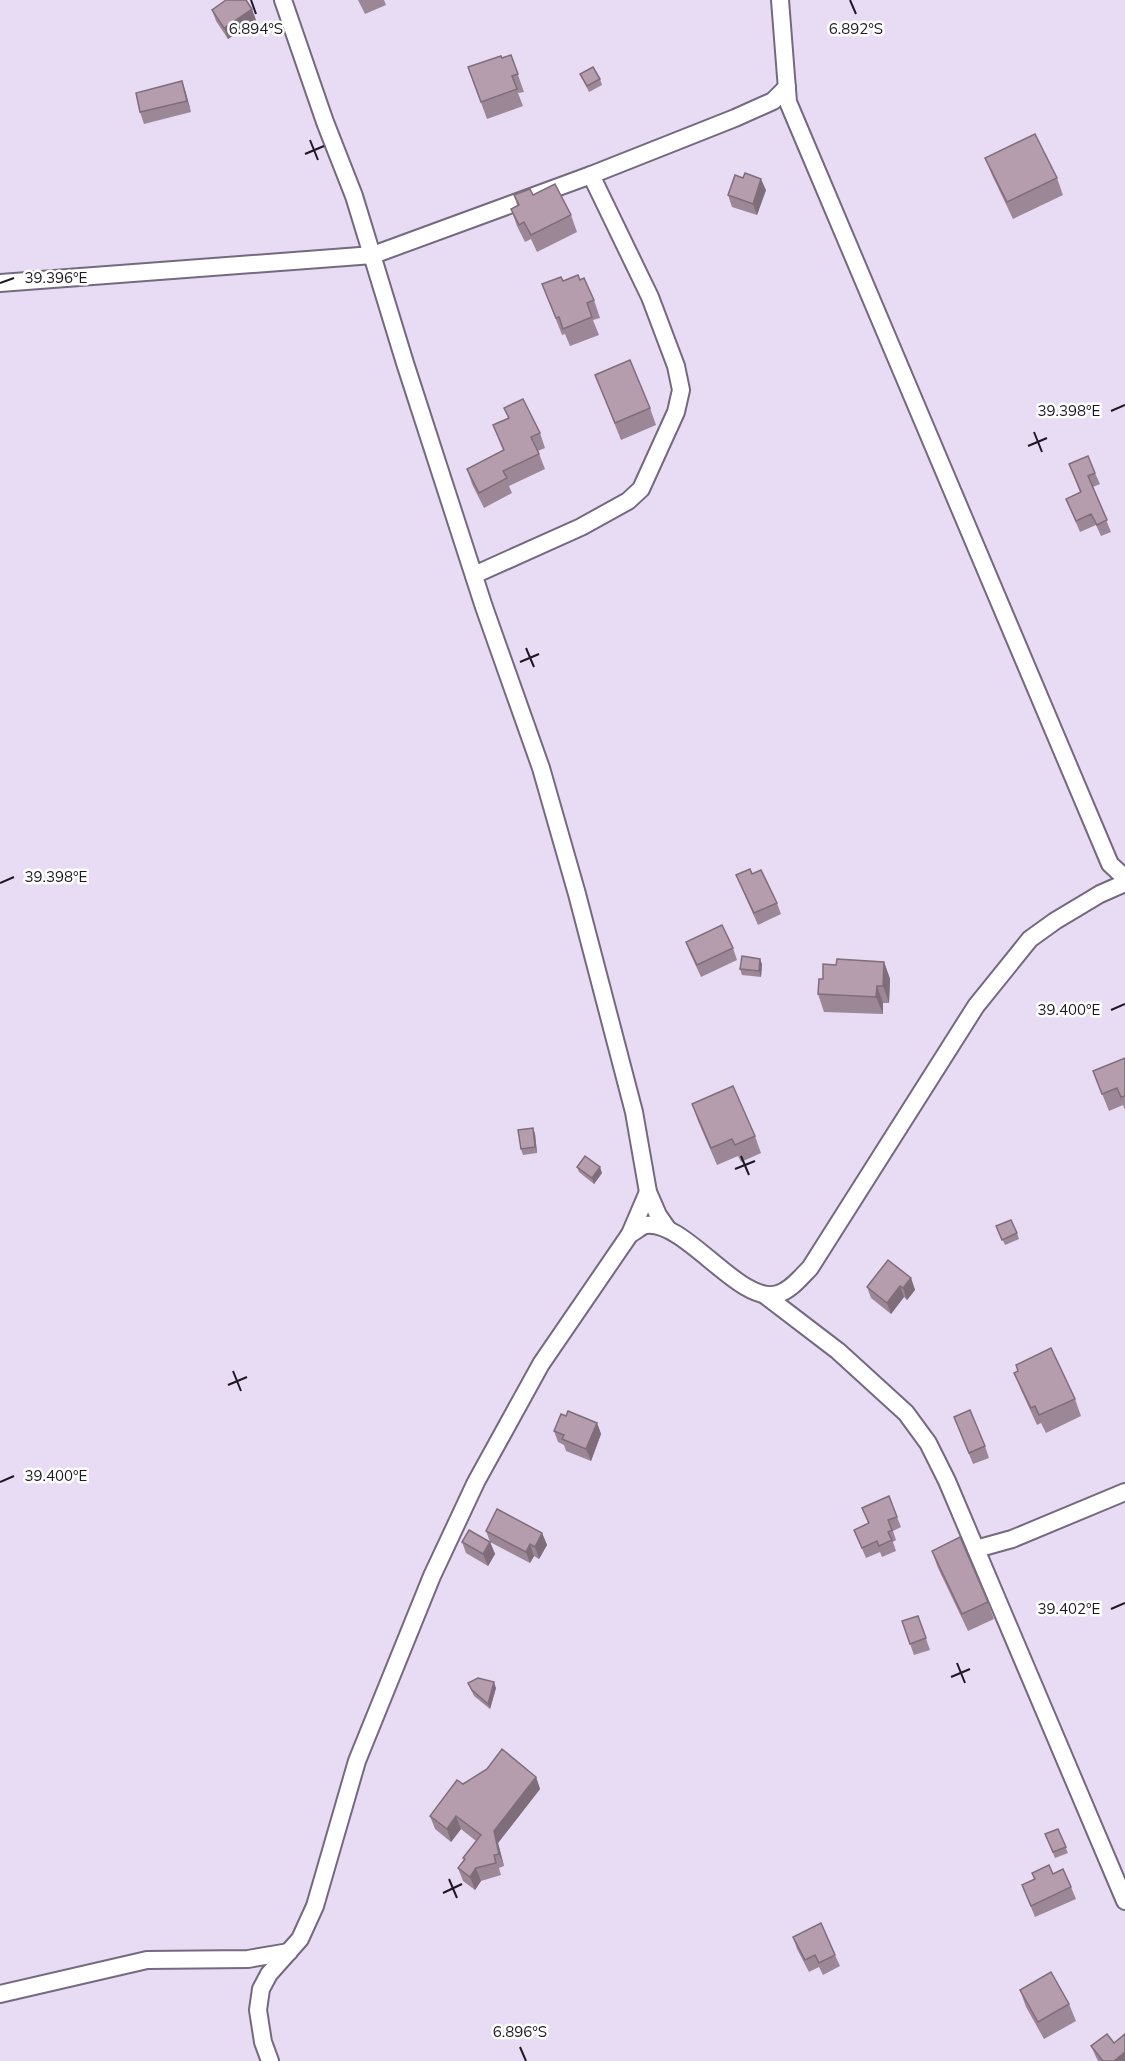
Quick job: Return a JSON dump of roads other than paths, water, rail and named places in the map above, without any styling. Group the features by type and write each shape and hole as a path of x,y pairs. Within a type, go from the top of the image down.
{"street":[{"path":"283,0 325,122 354,196 474,575 542,768 634,1112 648,1191 658,1215 667,1228 743,1284 766,1296 838,1351 906,1413 928,1443 976,1549 1125,1899"},
{"path":"780,0 788,102 1110,864 1125,878"},
{"path":"0,283 373,255 591,175 773,101 787,87"},
{"path":"474,575 581,527 628,501 641,489 676,412 681,390 676,366 650,297 591,175"},
{"path":"766,1296 778,1294 789,1288 810,1268 976,1005 1030,939 1100,894 1125,883"},
{"path":"270,2061 263,2042 258,2010 261,1989 269,1974 300,1940 315,1906 357,1761 432,1576 476,1482 541,1364 630,1234 648,1191"},
{"path":"630,1234 645,1225 667,1228"},
{"path":"976,1549 1012,1539 1125,1492"},
{"path":"0,1994 147,1960 248,1959 288,1952"}]}
